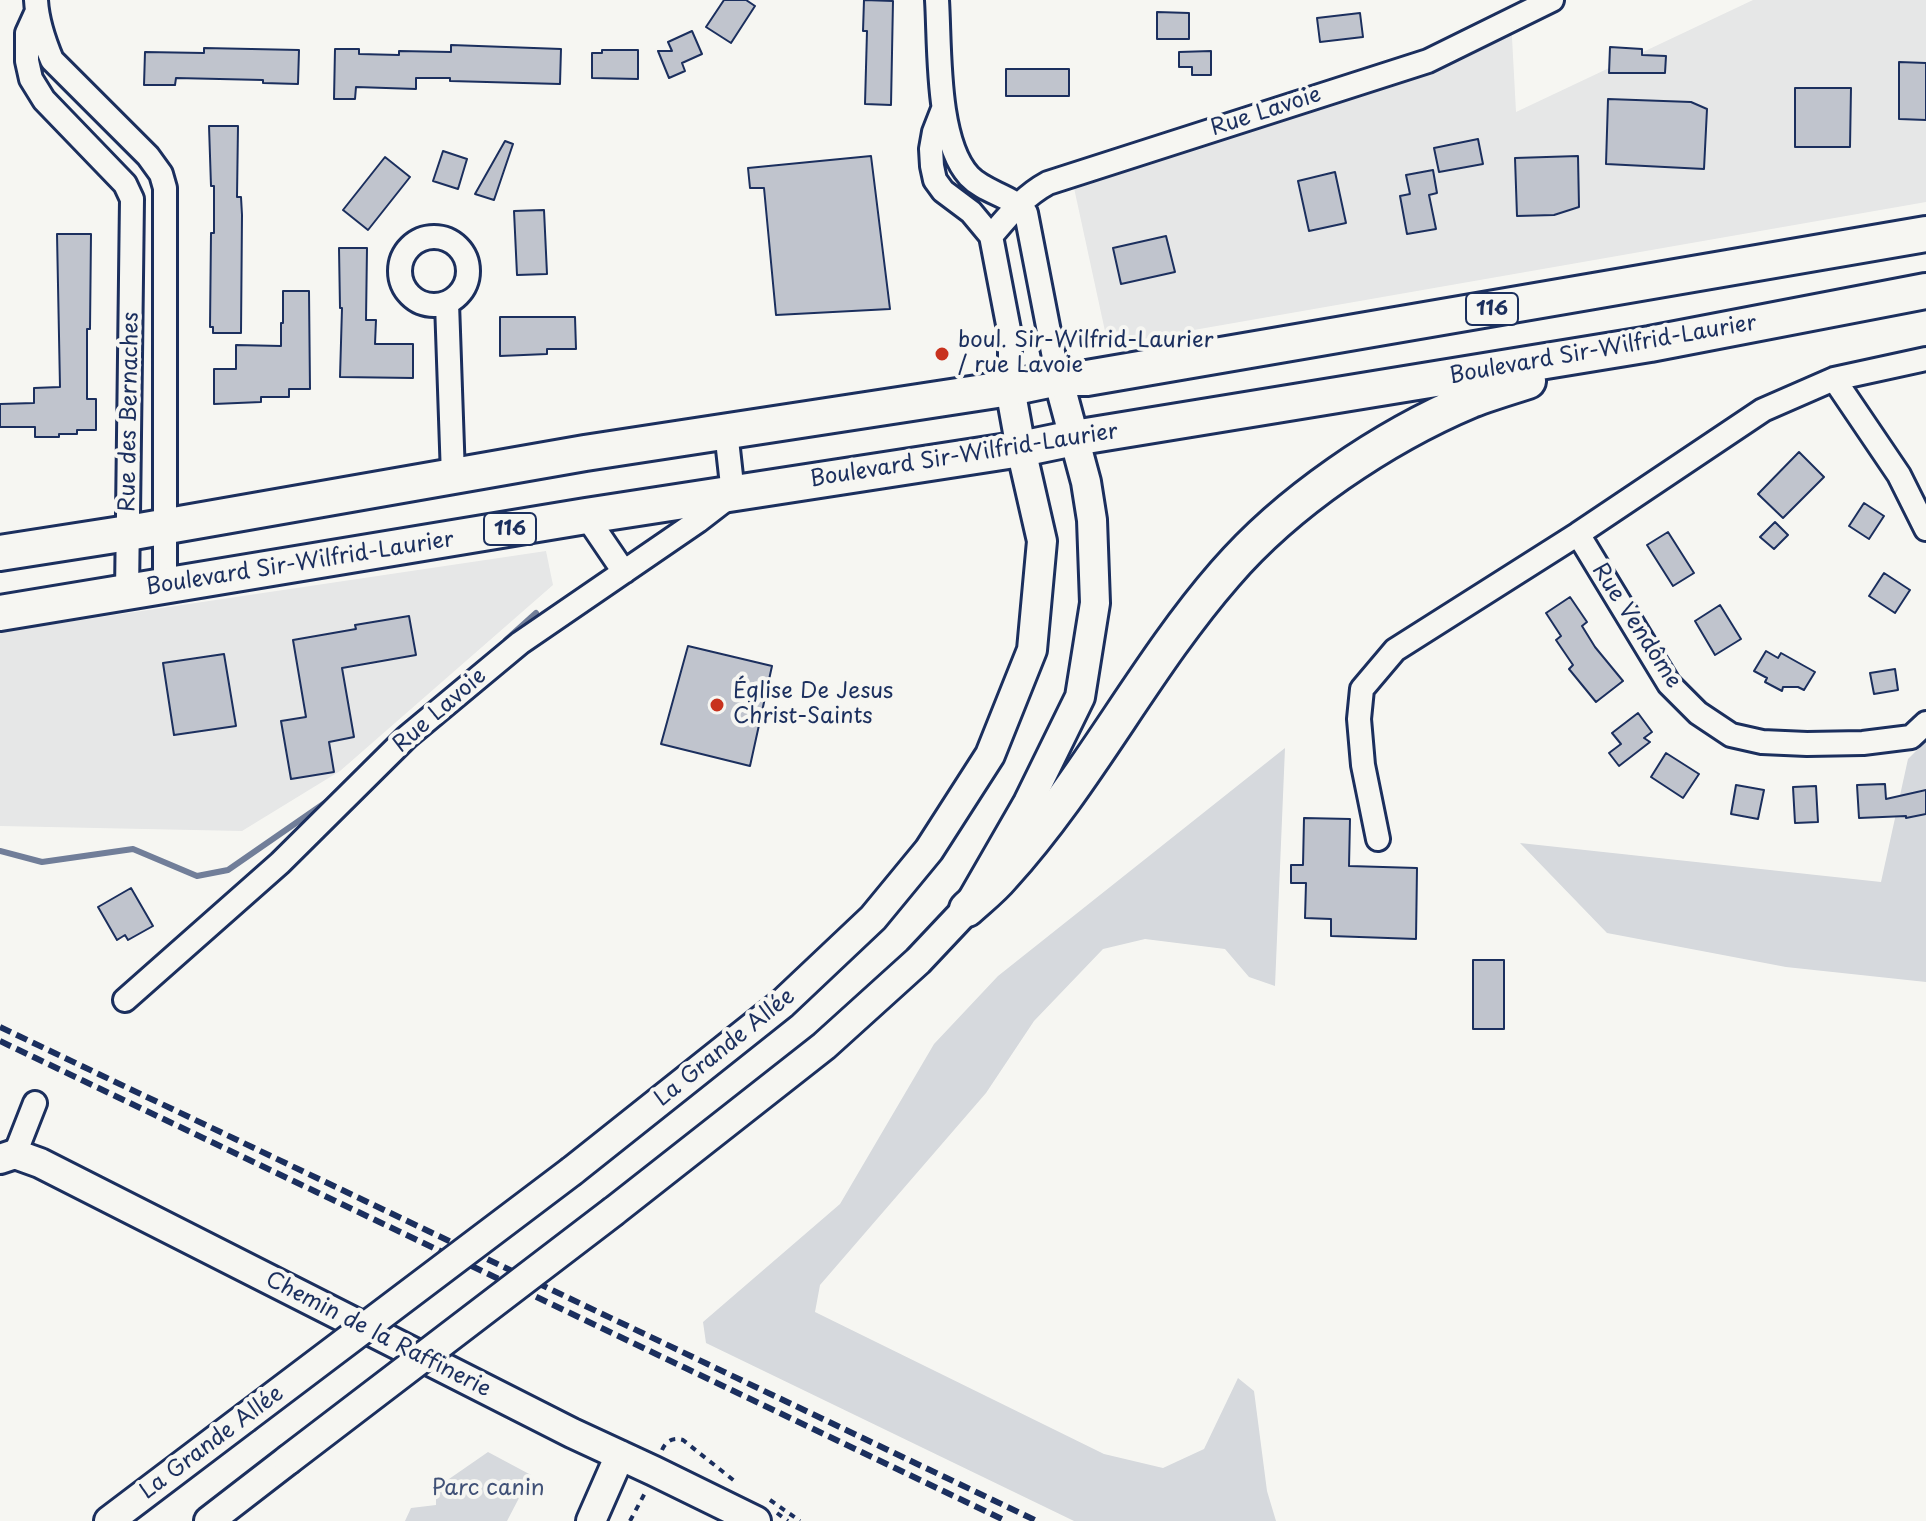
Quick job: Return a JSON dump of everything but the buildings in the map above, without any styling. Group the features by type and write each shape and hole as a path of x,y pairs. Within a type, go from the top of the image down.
{"main road":[{"name":"116","path":"0,553 585,453 1058,378 1087,378 1926,234"},
{"name":"Boulevard Sir-Wilfrid-Laurier","path":"0,613 586,516 1021,449 1650,344 1926,291"},
{"path":"967,909 1001,878 1053,814 1177,636 1225,574 1272,526 1333,478 1381,447 1471,400 1650,344"}],"street":[{"path":"209,1521 824,1046 918,961 967,909 1028,803 1080,697 1095,603 1092,520 1086,482 1058,378 1026,213 1018,204 985,188 969,176 949,140 943,108 937,0"},
{"name":"Rue Lavoie","path":"991,236 1018,204 1040,187 1071,174 1428,61 1552,0"},
{"name":"Rue des Bernaches","path":"37,5 27,33 27,61 31,79 44,100 125,184 132,199 127,593"},
{"name":"Rue des Bernaches","path":"37,5 52,60 148,156 161,174 165,188 165,587"},
{"path":"943,108 931,149 935,180 943,191 971,212 991,236 1010,335 1010,388"},
{"path":"132,230 165,231"},
{"path":"447,303 453,476"},
{"path":"1378,839 1359,719 1362,689 1395,650 1578,534 1763,410 1834,379 1926,359"},
{"path":"1834,379 1899,475 1926,529"},
{"name":"La Grande Allée","path":"109,1521 572,1171 782,1004 873,918 929,850 990,755 1032,650 1042,541 1010,388"},
{"path":"726,431 733,494"},
{"name":"Rue Lavoie","path":"125,1000 280,863 407,737 520,643 733,494"},
{"path":"586,516 624,572"},
{"name":"Rue Vendôme","path":"1578,534 1669,684 1698,713 1731,735 1762,742 1863,743 1911,737 1926,723"},
{"path":"8,1156 35,1103"},
{"name":"Chemin de la Raffinerie","path":"8,1156 40,1163 558,1426 756,1521"},
{"path":"591,1521 620,1455"}],"shaded area":[{"path":"1753,0 1926,0 1926,202 1108,345 1071,174 1428,61 1511,19 1516,112"},
{"path":"546,551 553,585 340,771 242,831 0,826 0,632"}],"green space":[{"path":"1926,741 1926,982 1786,967 1607,933 1520,843 1881,882 1908,759"},
{"path":"1285,748 1275,986 1249,977 1225,949 1145,939 1103,949 1034,1021 986,1093 820,1285 815,1312 1104,1454 1163,1468 1204,1449 1238,1378 1254,1391 1267,1491 1276,1521 1074,1521 706,1343 703,1322 840,1204 934,1044 998,976"},
{"name":"Parc canin","path":"488,1452 531,1475 507,1521 405,1521 411,1508 436,1505 436,1488"}],"waterway":[{"path":"506,640 536,613"},
{"path":"0,851 42,862 133,849 197,876 228,870 332,798"}],"railway":[{"path":"0,1027 1037,1521"},
{"path":"0,1041 1006,1521"}],"place":[{"name":"boul. Sir-Wilfrid-Laurier / rue Lavoie","path":"942,354"},
{"name":"Église De Jesus Christ-Saints","path":"717,705"}]}
